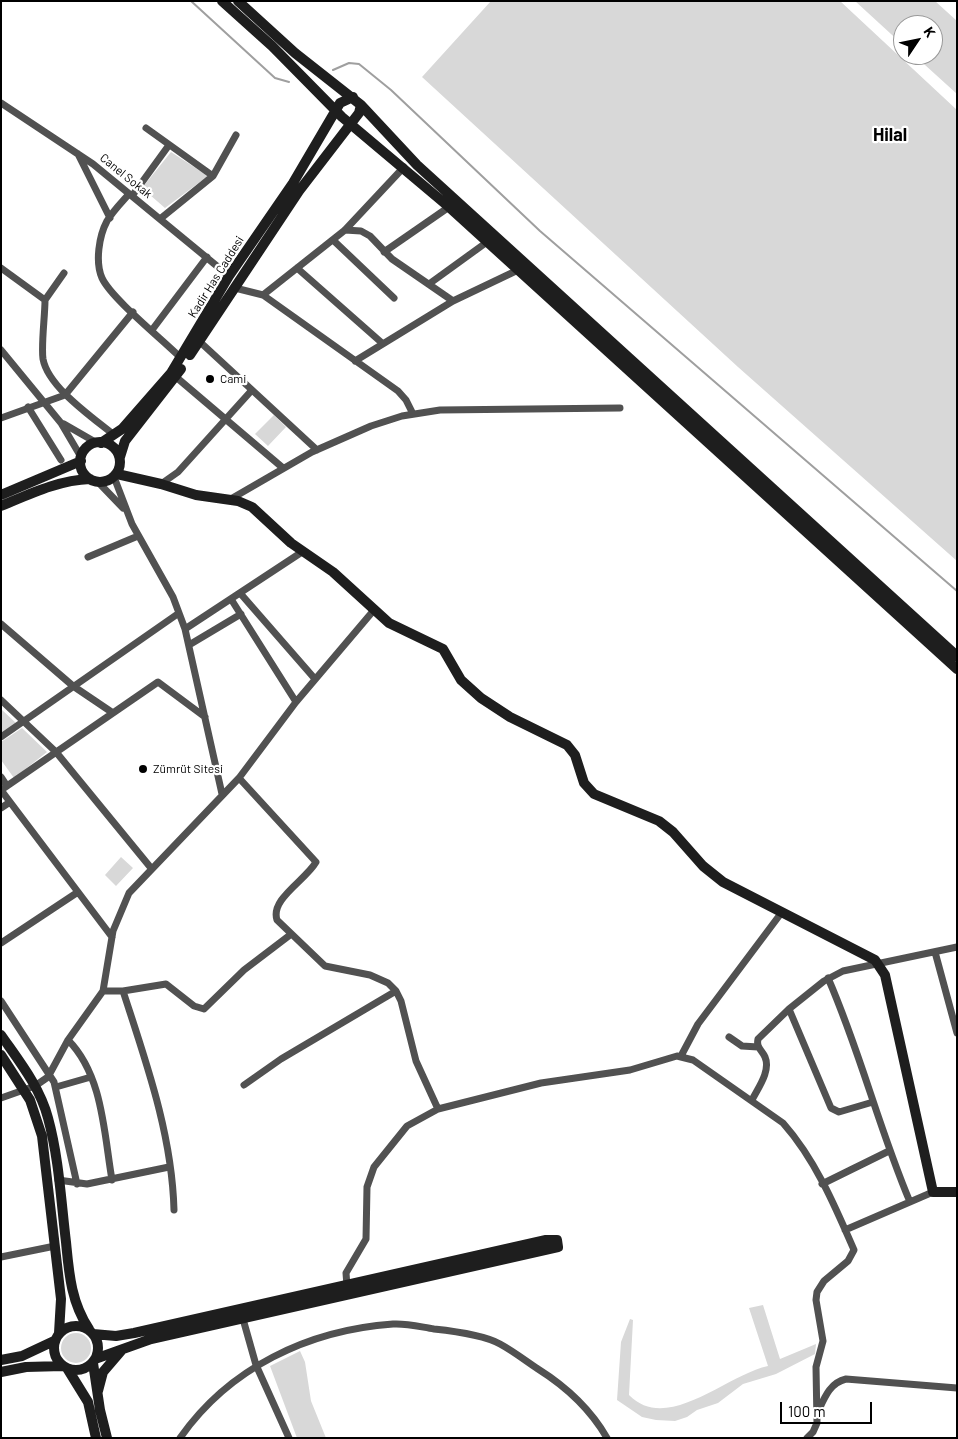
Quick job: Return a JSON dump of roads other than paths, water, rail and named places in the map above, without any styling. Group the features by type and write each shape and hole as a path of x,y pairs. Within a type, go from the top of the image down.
{"street":[{"path":"222,1 272,46 335,110 449,207 957,669"},
{"path":"238,1 295,53 353,97 417,165 957,656"},
{"path":"335,110 345,99 353,97"},
{"name":"Canel Sokak","path":"1,103 78,154 229,276"},
{"name":"Kadir Has Caddesi","path":"120,457 126,441 176,378 299,191 359,114 361,105"},
{"name":"Kadir Has Caddesi","path":"99,443 114,434 140,409 181,358 229,276 293,183 335,110"},
{"path":"146,128 213,176"},
{"path":"160,219 213,176 236,135"},
{"path":"169,145 110,218 100,247 100,272 110,289 181,358"},
{"path":"78,154 110,218"},
{"path":"263,295 345,230 404,167"},
{"path":"384,252 449,207"},
{"path":"345,230 366,233 375,239 384,252 453,301"},
{"path":"333,240 394,298"},
{"path":"429,284 486,242"},
{"path":"152,330 207,257"},
{"path":"1,268 45,300"},
{"path":"297,268 382,343"},
{"path":"355,361 453,301 518,270"},
{"path":"64,273 45,300 44,360 49,373 65,395 114,434"},
{"path":"235,288 263,295 402,394 413,414"},
{"path":"1,418 65,395 133,312"},
{"path":"199,341 317,450"},
{"path":"1,350 61,423 81,459 82,469 126,512"},
{"path":"176,378 226,418 283,468"},
{"path":"162,484 178,472 252,390"},
{"path":"28,407 61,460"},
{"path":"228,500 317,450 380,422 413,414 440,410 620,408"},
{"path":"1,506 73,480 106,481 115,475 120,466 120,457 113,447 99,443 61,423"},
{"path":"1,495 81,459 89,446 99,443"},
{"path":"115,475 162,484 196,495 238,501 252,507 302,552 333,572 374,610 397,628 444,650 464,684 490,704 567,745 574,755 584,783 594,794 659,820 715,876 878,963 885,975 933,1192"},
{"path":"115,475 126,512 173,597 186,629 222,794"},
{"path":"88,557 138,536"},
{"path":"186,629 302,552"},
{"path":"240,593 315,679"},
{"path":"231,599 296,702"},
{"path":"1,1098 25,1091 50,1074 68,1040 103,991 116,920 125,901 151,868 239,778 296,702 374,610"},
{"path":"1,737 179,613"},
{"path":"189,645 241,614"},
{"path":"1,624 73,686 113,713"},
{"path":"3,789 158,682 205,717"},
{"path":"1,700 56,752 151,868"},
{"path":"1,777 3,789 10,802 112,937"},
{"path":"239,778 316,862 306,876 276,908 277,920 290,935 325,966 370,975 388,983 396,991 416,1061 438,1110"},
{"path":"1,808 10,802"},
{"path":"1,943 78,892"},
{"path":"681,1056 698,1024 782,912"},
{"path":"103,991 124,991 166,984 194,1006 204,1009 244,970 290,935"},
{"path":"752,1100 766,1068 765,1057 758,1047 760,1036 789,1009 828,978 843,971 957,947"},
{"path":"935,952 957,1033"},
{"path":"828,978 845,1016 889,1151 910,1202"},
{"path":"124,991 160,1108 174,1210"},
{"path":"244,1085 281,1059 396,991"},
{"path":"1,1001 50,1074 56,1088 77,1184"},
{"path":"789,1009 832,1108 839,1112 873,1102"},
{"path":"1,1035 35,1086 48,1117 71,1287 78,1310 98,1345 94,1361 97,1395 107,1438"},
{"path":"729,1037 742,1046 758,1047"},
{"path":"68,1040 81,1056 98,1098 112,1180"},
{"path":"1,1056 25,1091 42,1136 61,1304 55,1355 88,1402 96,1438"},
{"path":"348,1286 346,1273 362,1249 368,1234 367,1187 374,1167 407,1126 438,1110 541,1083 630,1070 669,1057 681,1056 693,1060 783,1123 810,1160 854,1250 846,1264 824,1281 816,1296 823,1335 821,1353 816,1367 815,1429 807,1438"},
{"path":"56,1088 91,1077"},
{"path":"822,1184 889,1151"},
{"path":"58,1180 77,1184 112,1180 169,1168"},
{"path":"845,1230 933,1192 957,1192"},
{"path":"1,1360 22,1356 57,1337 71,1326 80,1326 91,1332 116,1336 348,1286 546,1240 556,1240 558,1247 151,1339 94,1361 81,1370 65,1367 26,1367 1,1372"},
{"path":"1,1257 55,1246"},
{"path":"243,1319 256,1365 289,1438"},
{"path":"180,1438 216,1396 256,1365 289,1349 332,1333 394,1324 453,1331 499,1343 548,1376 576,1398 608,1438"},
{"path":"97,1395 104,1372 124,1348"},
{"path":"816,1415 829,1389 846,1378 957,1388"}],"waterway":[{"path":"191,1 275,78 289,82"},
{"path":"333,70 349,63 359,64 391,90 540,231 957,591"}],"place":[{"name":"Cami","path":"210,379"},
{"name":"Zümrüt Sitesi","path":"143,769"}],"district":[{"name":"Hilal","path":"890,135"}]}
